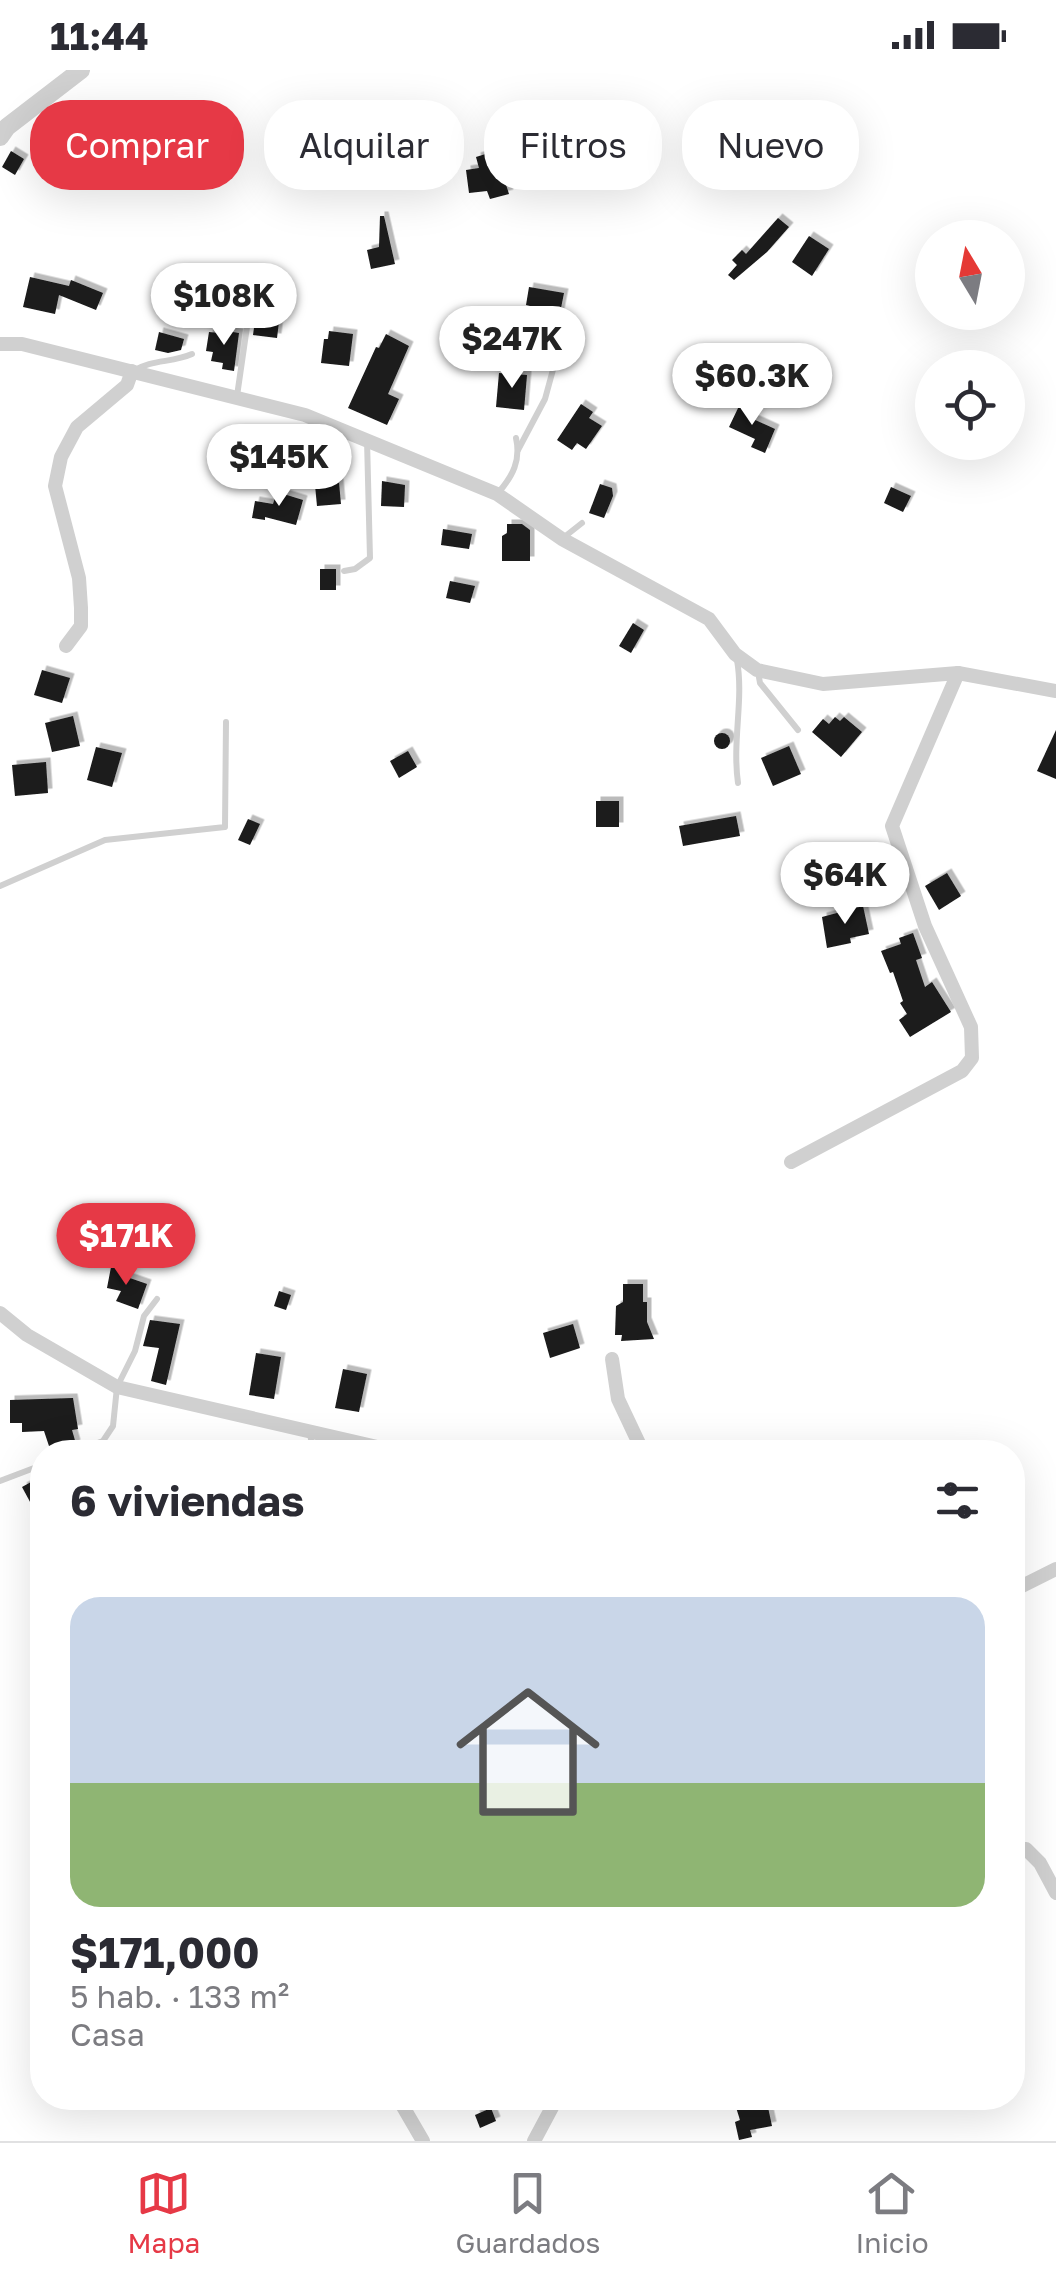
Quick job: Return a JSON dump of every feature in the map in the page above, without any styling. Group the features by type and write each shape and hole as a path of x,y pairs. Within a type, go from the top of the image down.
{"street":[{"path":"0,137 7,127 81,70"},
{"path":"0,344 22,344 305,415 497,494 562,539 708,618 735,654 757,670 823,684 958,673 1056,691"},
{"path":"66,646 80,626 79,578 54,486 61,457 77,427 127,385 132,372"},
{"path":"791,1162 962,1071 972,1058 971,1027 925,926 892,826 958,673"},
{"path":"0,1314 27,1335 117,1387 310,1431 334,1440"},
{"path":"612,1359 618,1400 637,1440"},
{"path":"1025,1584 1056,1569"},
{"path":"1025,1849 1040,1863 1056,1893"},
{"path":"405,2110 423,2141"},
{"path":"534,2141 551,2110"}],"lane":[{"path":"237,396 252,300"},
{"path":"497,494 512,477 518,450 545,399 563,333"},
{"path":"132,372 146,363 174,361 192,354"},
{"path":"516,438 518,450"},
{"path":"344,571 355,569 370,558 367,439"},
{"path":"562,539 582,523"},
{"path":"735,654 741,682 735,723 738,783"},
{"path":"757,670 760,683 798,730"},
{"path":"0,886 105,840 224,827 226,722"},
{"path":"829,899 906,873"},
{"path":"104,1440 112,1426 117,1387 135,1351 144,1316 156,1299"},
{"path":"310,1431 311,1440"},
{"path":"0,1481 30,1469"}],"building":[{"path":"11,151 24,159 15,175 2,167"},
{"path":"484,154 484,190 508,190 509,194 490,199 487,191 469,193 466,170 479,168 476,157"},
{"path":"380,216 384,216 395,264 371,269 367,250 379,247"},
{"path":"778,218 789,227 734,280 728,275 737,265 732,260 742,250 746,254"},
{"path":"809,236 829,249 812,276 792,262"},
{"path":"30,277 69,286 71,280 103,293 96,310 59,295 55,314 23,307"},
{"path":"529,287 564,293 559,318 552,316 550,323 528,319"},
{"path":"263,303 281,305 277,338 253,335 256,313 262,313"},
{"path":"329,331 353,334 349,366 321,363"},
{"path":"159,332 184,339 181,350 155,350"},
{"path":"209,332 239,333 234,371 222,369 223,363 211,361 213,352 206,351"},
{"path":"386,334 409,346 388,394 399,399 387,425 348,408"},
{"path":"499,373 527,375 524,410 496,407"},
{"path":"581,404 593,412 589,418 602,426 586,449 577,443 572,450 557,440"},
{"path":"740,404 756,412 753,419 775,429 765,453 751,447 755,439 729,427"},
{"path":"382,481 405,485 404,507 381,506"},
{"path":"339,483 341,504 317,506 315,485"},
{"path":"600,484 612,488 613,496 604,518 589,513"},
{"path":"891,487 911,496 903,512 884,503"},
{"path":"277,492 303,500 296,525 265,517 252,518 255,501 273,504"},
{"path":"507,524 522,524 530,530 530,561 502,561 502,536 507,533"},
{"path":"443,529 472,534 469,549 441,545"},
{"path":"320,569 336,569 336,590 320,590"},
{"path":"450,581 475,586 470,603 446,598"},
{"path":"633,623 644,630 631,653 619,646"},
{"path":"42,670 70,678 62,703 34,695"},
{"path":"73,716 80,746 52,752 45,723"},
{"path":"835,717 840,721 844,717 862,732 841,757 812,732 823,719 829,724"},
{"path":"1056,730 1056,779 1037,771"},
{"path":"722,733 730,741 722,749 714,741"},
{"path":"789,746 801,774 773,786 761,758"},
{"path":"96,747 122,753 112,787 87,780"},
{"path":"408,751 417,767 399,778 390,761"},
{"path":"46,762 48,793 15,796 12,765"},
{"path":"596,801 619,801 619,827 596,827"},
{"path":"736,816 740,836 683,846 679,826"},
{"path":"248,819 260,824 250,845 238,840"},
{"path":"947,873 961,896 939,910 925,886"},
{"path":"863,906 869,934 827,948 822,917"},
{"path":"913,933 922,958 916,960 925,987 932,982 951,1012 910,1037 899,1020 907,1014 900,1003 903,1001 893,972 890,973 881,951 901,944 899,938"},
{"path":"111,1267 125,1270 124,1276 147,1284 138,1309 116,1301 121,1291 107,1288"},
{"path":"623,1284 643,1284 647,1322 654,1339 621,1341 622,1335 615,1335 616,1306 623,1302"},
{"path":"279,1291 291,1295 286,1310 274,1306"},
{"path":"150,1320 180,1324 166,1385 151,1381 159,1348 143,1346"},
{"path":"573,1324 580,1348 550,1358 543,1333"},
{"path":"256,1353 281,1357 274,1399 249,1395"},
{"path":"343,1369 367,1374 359,1412 335,1408"},
{"path":"73,1398 78,1429 72,1430 75,1440 47,1440 44,1431 22,1432 22,1423 10,1423 10,1400"},
{"path":"30,1483 30,1502 22,1487"},
{"path":"492,2110 496,2121 480,2128 475,2115"},
{"path":"737,2110 769,2110 772,2126 750,2130 752,2137 739,2140 735,2122 740,2120"}]}
